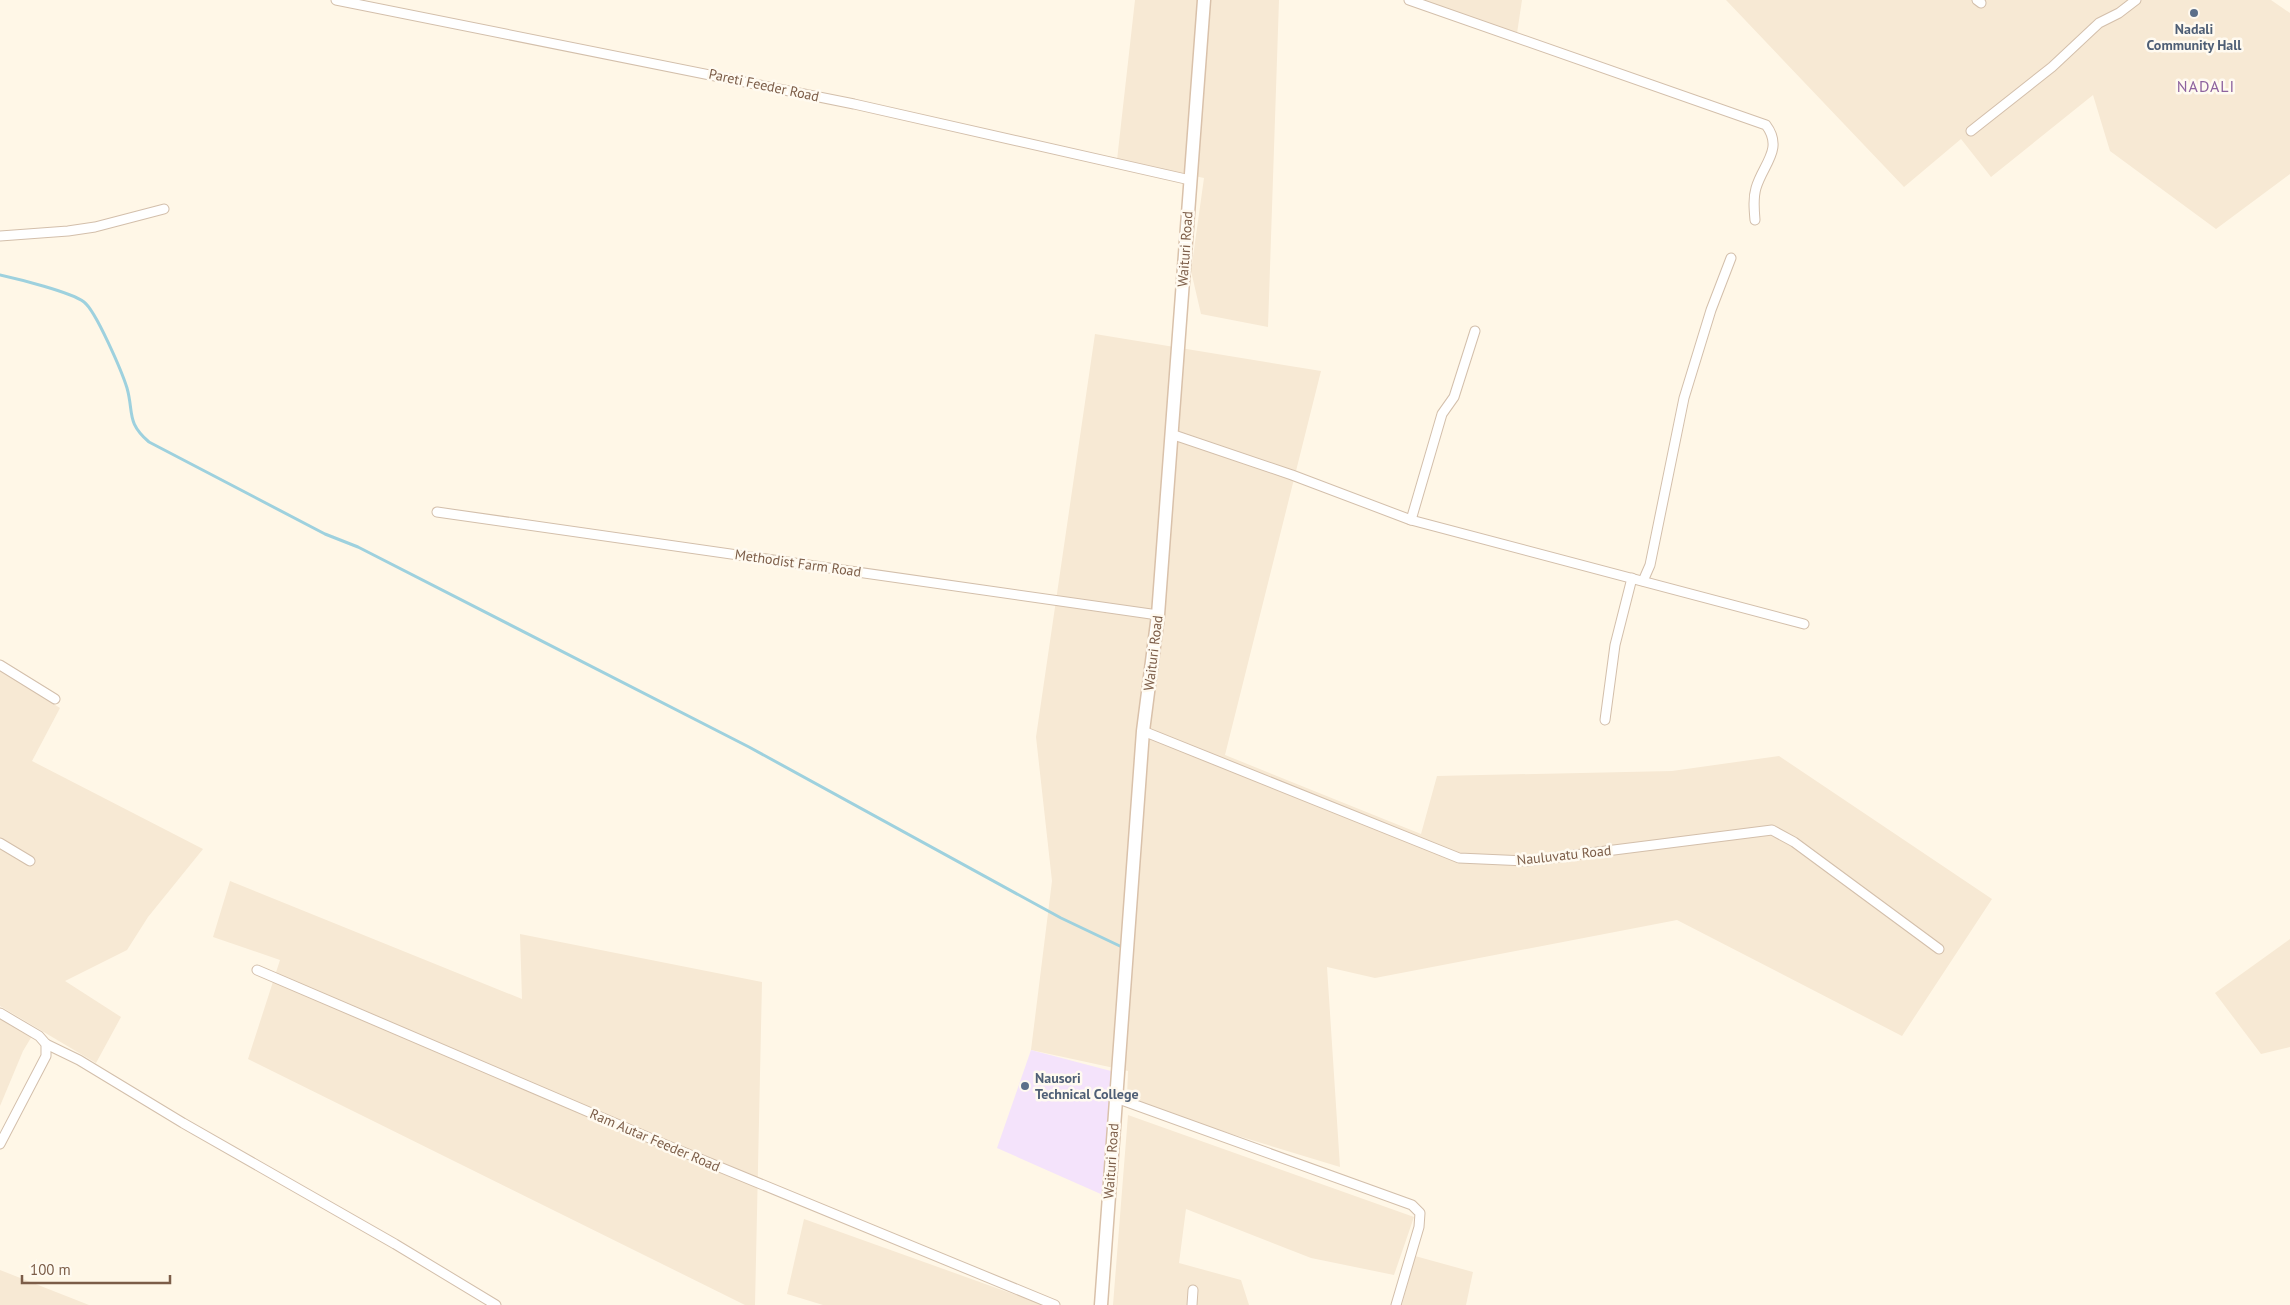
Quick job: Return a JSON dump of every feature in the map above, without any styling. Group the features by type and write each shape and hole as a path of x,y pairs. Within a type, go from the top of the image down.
{"main road":[{"name":"Waituri Road","path":"1101,1305 1143,731 1158,615 1204,0"}],"street":[{"name":"Pareti Feeder Road","path":"336,0 854,104 1190,180"},
{"path":"1409,0 1766,125 1773,134 1774,142 1773,150 1756,186 1754,195 1755,220"},
{"path":"1971,131 2052,67 2099,23 2119,13 2136,0"},
{"path":"0,236 68,232 96,227 164,209"},
{"path":"1643,581 1650,565 1684,398 1711,310 1731,258"},
{"path":"1411,520 1442,414 1454,397 1475,331"},
{"path":"1171,434 1292,475 1411,520 1804,624"},
{"name":"Methodist Farm Road","path":"437,512 1158,615"},
{"path":"1605,720 1615,646 1632,578"},
{"path":"0,665 55,699"},
{"name":"Nauluvatu Road","path":"1143,731 1459,858 1527,861 1772,830 1794,842 1939,949"},
{"path":"0,843 30,860"},
{"name":"Ram Autar Feeder Road","path":"257,970 666,1145 1055,1305"},
{"path":"0,1013 39,1036 46,1044 79,1060 183,1123 395,1244 496,1305"},
{"path":"0,1144 46,1056 46,1044"},
{"path":"1116,1098 1412,1205 1420,1213 1419,1227 1396,1305"},
{"path":"1192,1305 1193,1290"}],"shaded area":[{"path":"1135,0 1279,0 1268,327 1201,314 1191,271 1204,178 1117,160"},
{"path":"1417,0 1522,0 1516,40"},
{"path":"1726,0 2271,0 2290,13 2290,174 2216,229 2110,151 2093,95 1991,177 1961,139 1904,187"},
{"path":"1095,334 1321,371 1225,755 1421,834 1437,776 1672,771 1779,756 1992,899 1902,1036 1677,920 1375,978 1327,967 1340,1167 1153,1110 1127,1097 1128,1071 1031,1050 1052,881 1036,737"},
{"path":"0,670 60,708 32,761 203,849 148,917 127,950 65,981 121,1017 96,1063 0,1006"},
{"path":"230,881 522,999 520,934 762,982 755,1305 745,1305 248,1059 280,960 213,937"},
{"path":"2290,939 2290,1047 2261,1054 2215,993"},
{"path":"0,1017 32,1036 23,1051 0,1106"},
{"path":"1031,1050 1111,1071 1103,1195 997,1148"},
{"path":"1128,1115 1414,1217 1394,1275 1311,1258 1186,1209 1179,1263 1241,1280 1249,1305 1113,1305"},
{"path":"804,1219 1044,1305 823,1305 787,1294"},
{"path":"1415,1256 1473,1272 1466,1305 1402,1305"},
{"path":"0,1270 89,1305 0,1305"}],"waterway":[{"path":"0,275 44,286 84,302 95,317 108,342 124,380 134,423 149,442 325,534 358,547 749,747 1061,918 1124,948"}],"place":[{"name":"Nadali Community Hall","path":"2194,13"},
{"name":"Nausori Technical College","path":"1025,1086"}],"district":[{"name":"NADALI","path":"2206,86"}]}
